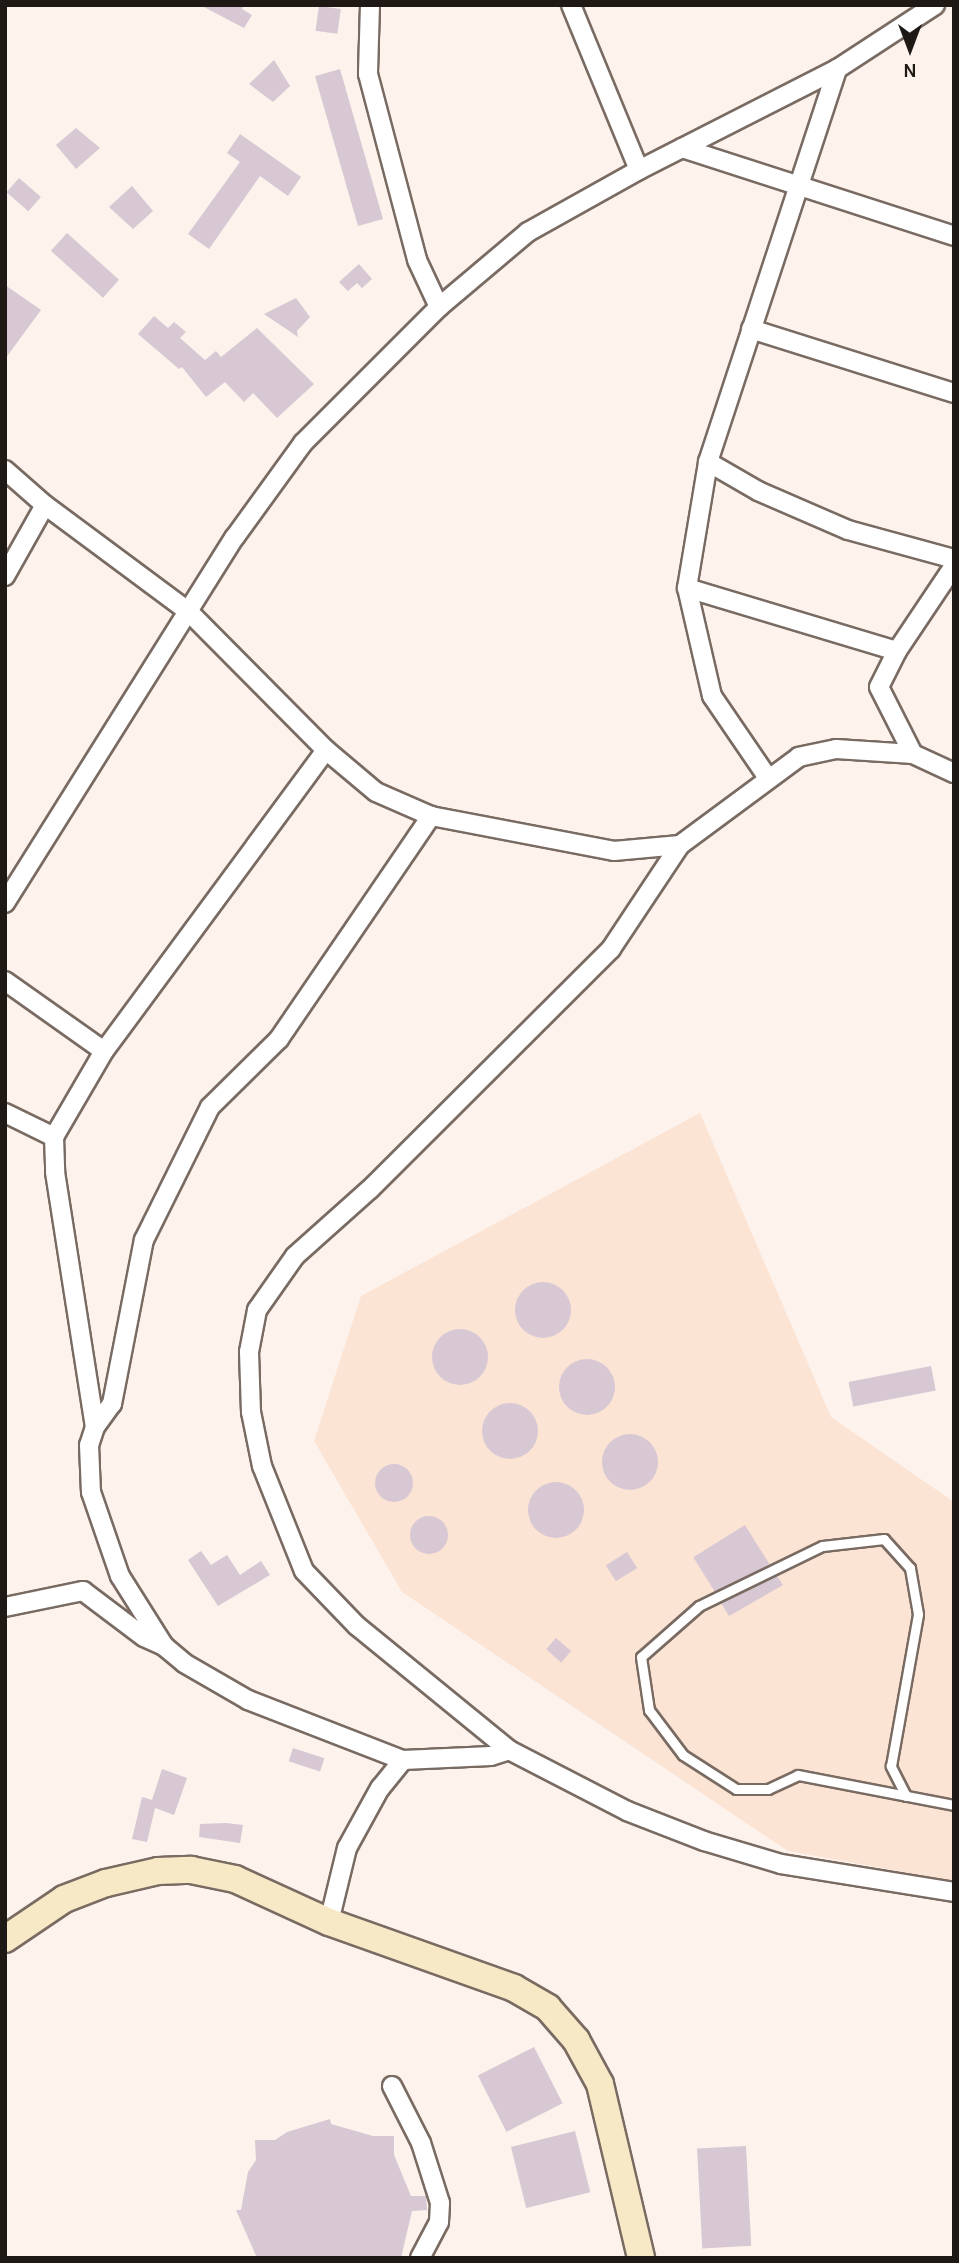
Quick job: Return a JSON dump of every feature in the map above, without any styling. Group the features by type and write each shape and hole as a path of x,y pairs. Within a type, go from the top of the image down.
{"street":[{"path":"370,5 369,74 417,261 439,307"},
{"path":"571,5 639,170"},
{"path":"5,903 235,537 303,443 439,307 528,232 639,170 837,69 935,5"},
{"path":"768,778 712,695 687,588 708,463 837,69"},
{"path":"682,148 798,188 954,236"},
{"path":"751,329 954,393"},
{"path":"708,463 758,491 848,530 954,559"},
{"path":"5,470 45,505 189,612 326,750 376,792 431,817 614,851 680,845"},
{"path":"5,576 45,505"},
{"path":"914,754 879,687 897,651 954,566"},
{"path":"687,588 897,651"},
{"path":"954,773 914,754 836,748 799,757 680,845 611,949 370,1189 295,1256 257,1310 249,1352 251,1412 262,1466 304,1572 357,1626 509,1750 627,1811 704,1841 781,1864 954,1892"},
{"path":"95,1427 55,1172 54,1137 104,1051 326,750"},
{"path":"164,1646 120,1576 91,1492 89,1446 95,1427 112,1404 145,1240 210,1107 279,1039 431,817"},
{"path":"5,981 104,1051"},
{"path":"5,1113 54,1137"},
{"path":"5,1607 83,1591 145,1637 164,1646 184,1663 248,1700 403,1760 467,1758 509,1750"},
{"path":"329,1922 347,1848 380,1788 403,1760"},
{"path":"5,1940 64,1899 106,1883 158,1871 191,1870 235,1879 329,1922 514,1988 548,2008 576,2040 600,2084 641,2258"},
{"path":"392,2085 421,2143 440,2203 439,2222 420,2258"}],"lane":[{"path":"906,1796 891,1766 918,1614 910,1568 884,1539 822,1546 699,1606 641,1657 649,1710 683,1755 736,1789 768,1789 798,1775 906,1796 954,1805"}],"shaded area":[{"path":"700,1113 831,1417 954,1502 954,1881 788,1851 402,1592 314,1441 361,1296"}],"building":[{"path":"200,5 244,5 242,9 252,15 244,28"},
{"path":"319,6 341,9 337,34 316,31"},
{"path":"274,60 290,86 273,102 249,84"},
{"path":"340,69 383,219 358,226 315,76"},
{"path":"76,128 100,148 76,169 56,145"},
{"path":"240,134 301,177 288,196 260,176 209,249 188,234 240,162 227,153"},
{"path":"19,178 41,197 28,211 7,192"},
{"path":"132,186 153,211 133,229 109,207"},
{"path":"67,233 119,280 103,298 51,251"},
{"path":"359,264 372,279 362,288 357,283 348,291 339,282"},
{"path":"5,285 41,310 5,359"},
{"path":"296,298 310,317 297,331 298,337 264,314"},
{"path":"154,316 168,328 174,322 186,332 180,338 205,360 216,351 221,357 257,328 314,384 277,418 253,393 244,402 225,382 206,397 182,367 179,369 138,334"},
{"path":"537,1282 549,1282 559,1286 567,1294 571,1310 567,1326 559,1334 549,1338 537,1338 527,1334 519,1326 515,1316 515,1304 519,1294 527,1286"},
{"path":"454,1329 466,1329 476,1333 484,1341 488,1357 484,1373 476,1381 466,1385 454,1385 444,1381 436,1373 432,1363 432,1351 436,1341 444,1333"},
{"path":"581,1359 593,1359 603,1363 611,1371 615,1387 611,1403 603,1411 593,1415 581,1415 571,1411 563,1403 559,1393 559,1381 563,1371 571,1363"},
{"path":"931,1366 936,1391 853,1407 849,1382"},
{"path":"504,1403 516,1403 526,1407 534,1415 538,1431 534,1447 526,1455 516,1459 504,1459 494,1455 486,1447 482,1437 482,1425 486,1415 494,1407"},
{"path":"624,1434 636,1434 646,1438 654,1446 658,1462 654,1478 646,1486 636,1490 624,1490 614,1486 606,1478 602,1468 602,1456 606,1446 614,1438"},
{"path":"394,1464 407,1470 413,1483 407,1496 394,1502 381,1496 375,1483 381,1470"},
{"path":"550,1482 562,1482 572,1486 580,1494 584,1510 580,1526 572,1534 562,1538 550,1538 540,1534 532,1526 528,1516 528,1504 532,1494 540,1486"},
{"path":"429,1516 442,1522 448,1535 442,1548 429,1554 416,1548 410,1535 416,1522"},
{"path":"745,1525 769,1564 718,1596 693,1557"},
{"path":"201,1551 211,1565 227,1555 240,1575 261,1561 270,1575 218,1606 188,1560"},
{"path":"627,1552 637,1568 616,1581 606,1565"},
{"path":"777,1576 783,1585 729,1616 721,1603"},
{"path":"556,1638 571,1651 561,1662 546,1649"},
{"path":"293,1748 324,1758 320,1772 289,1761"},
{"path":"162,1769 187,1778 174,1815 155,1808 147,1842 132,1839 142,1797 152,1800"},
{"path":"200,1824 243,1825 240,1843 199,1837"},
{"path":"534,2047 563,2103 506,2132 478,2076"},
{"path":"330,2119 331,2124 373,2136 394,2136 394,2155 411,2196 426,2196 427,2210 412,2211 401,2258 257,2258 236,2210 241,2210 248,2172 256,2160 255,2140 275,2140 287,2132"},
{"path":"575,2131 590,2192 526,2208 511,2147"},
{"path":"746,2146 751,2246 702,2248 697,2149"}]}
